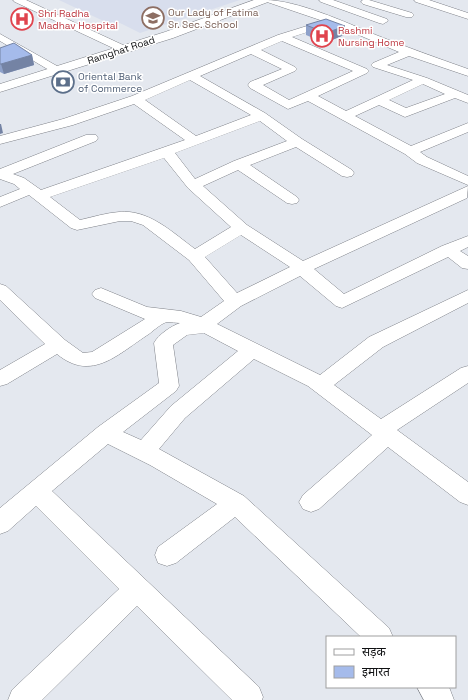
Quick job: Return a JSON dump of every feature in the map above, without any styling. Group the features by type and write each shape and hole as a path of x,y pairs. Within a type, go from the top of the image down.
{"main road":[{"name":"Ramghat Road","path":"0,84 165,33 255,0"},
{"name":"Ramghat Road","path":"0,88 169,35 264,0"}],"street":[{"path":"18,0 119,47"},
{"path":"270,0 333,21 409,52 468,73"},
{"path":"324,0 383,21"},
{"path":"358,0 409,15"},
{"path":"419,0 467,15"},
{"path":"0,140 68,122 136,99 282,37 333,21"},
{"path":"282,37 363,71"},
{"path":"2,40 54,68"},
{"path":"252,50 291,69 254,85 288,105 409,52"},
{"path":"455,68 468,63"},
{"path":"377,65 423,80 468,99"},
{"path":"191,76 261,116 297,142 347,172"},
{"path":"345,116 423,80"},
{"path":"379,100 404,113 455,94"},
{"path":"309,96 410,151 467,191"},
{"path":"136,99 195,141"},
{"path":"0,203 166,152 261,116"},
{"path":"68,122 91,138 0,174 20,181 77,225 120,216 133,217 148,222 195,256 235,302"},
{"path":"410,151 468,127"},
{"path":"193,185 239,164 297,142"},
{"path":"166,152 193,185 241,228 302,268 342,302 468,241"},
{"path":"239,164 292,200"},
{"path":"0,523 122,420 152,401 169,386 163,343 182,328 205,326 235,302 302,268 467,191"},
{"path":"195,256 241,228"},
{"path":"448,250 468,264"},
{"path":"0,290 58,345 76,359 88,362 99,357 163,316"},
{"path":"101,294 142,312 163,316 181,317 205,326 320,385 468,495"},
{"path":"320,385 376,342 468,296"},
{"path":"0,379 58,345"},
{"path":"144,452 178,412 252,350"},
{"path":"312,502 384,433 468,373"},
{"path":"106,433 144,452 236,503 379,636"},
{"path":"36,492 249,699"},
{"path":"167,555 236,503"},
{"path":"22,700 137,589"},
{"path":"432,688 440,700"}],"shaded area":[{"name":"Our Lady of Fatima Sr. Sec. School","path":"59,0 240,0 140,33 120,23 112,25"}],"building":[{"path":"326,19 345,26 326,33 306,25"},
{"path":"14,43 32,55 0,64 0,48"}],"place":[{"name":"Our Lady of Fatima Sr. Sec. School","path":"153,18"},
{"name":"Shri Radha Madhav Hospital","path":"22,19"},
{"name":"Rashmi Nursing Home","path":"322,36"},
{"name":"Oriental Bank of Commerce","path":"63,82"}]}
